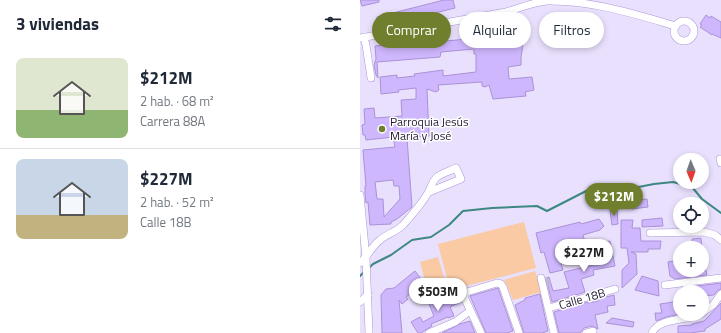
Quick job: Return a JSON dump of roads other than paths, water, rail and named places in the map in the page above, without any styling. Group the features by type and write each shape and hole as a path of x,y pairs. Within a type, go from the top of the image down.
{"street":[{"path":"371,78 366,45 362,37 506,12 528,4 562,0 593,3 676,26"},
{"path":"360,263 366,258 369,251 379,240 392,233 403,224 418,208 429,192"},
{"path":"360,195 366,258 369,333"},
{"path":"650,232 673,232"},
{"path":"709,233 715,234 721,240"},
{"path":"543,278 554,333"},
{"path":"665,285 721,278"},
{"path":"481,333 465,299 465,294 467,292 497,283 501,284 503,287 519,333"},
{"name":"Calle 18B","path":"549,308 615,289"},
{"path":"709,308 721,294"},
{"path":"360,302 368,295"},
{"path":"429,333 438,331 455,322 470,311"},
{"path":"652,333 656,327 662,323 673,321"}],"waterway":[{"path":"369,268 412,240 431,237 449,225 463,211 537,206 547,211 592,188 618,191 673,182 692,187 702,199 721,213"},
{"path":"360,276 364,272"}],"tunnel":[{"path":"544,279 547,283 547,289"}],"place":[{"name":"Parroquia Jesús María y José","path":"382,129"}]}
